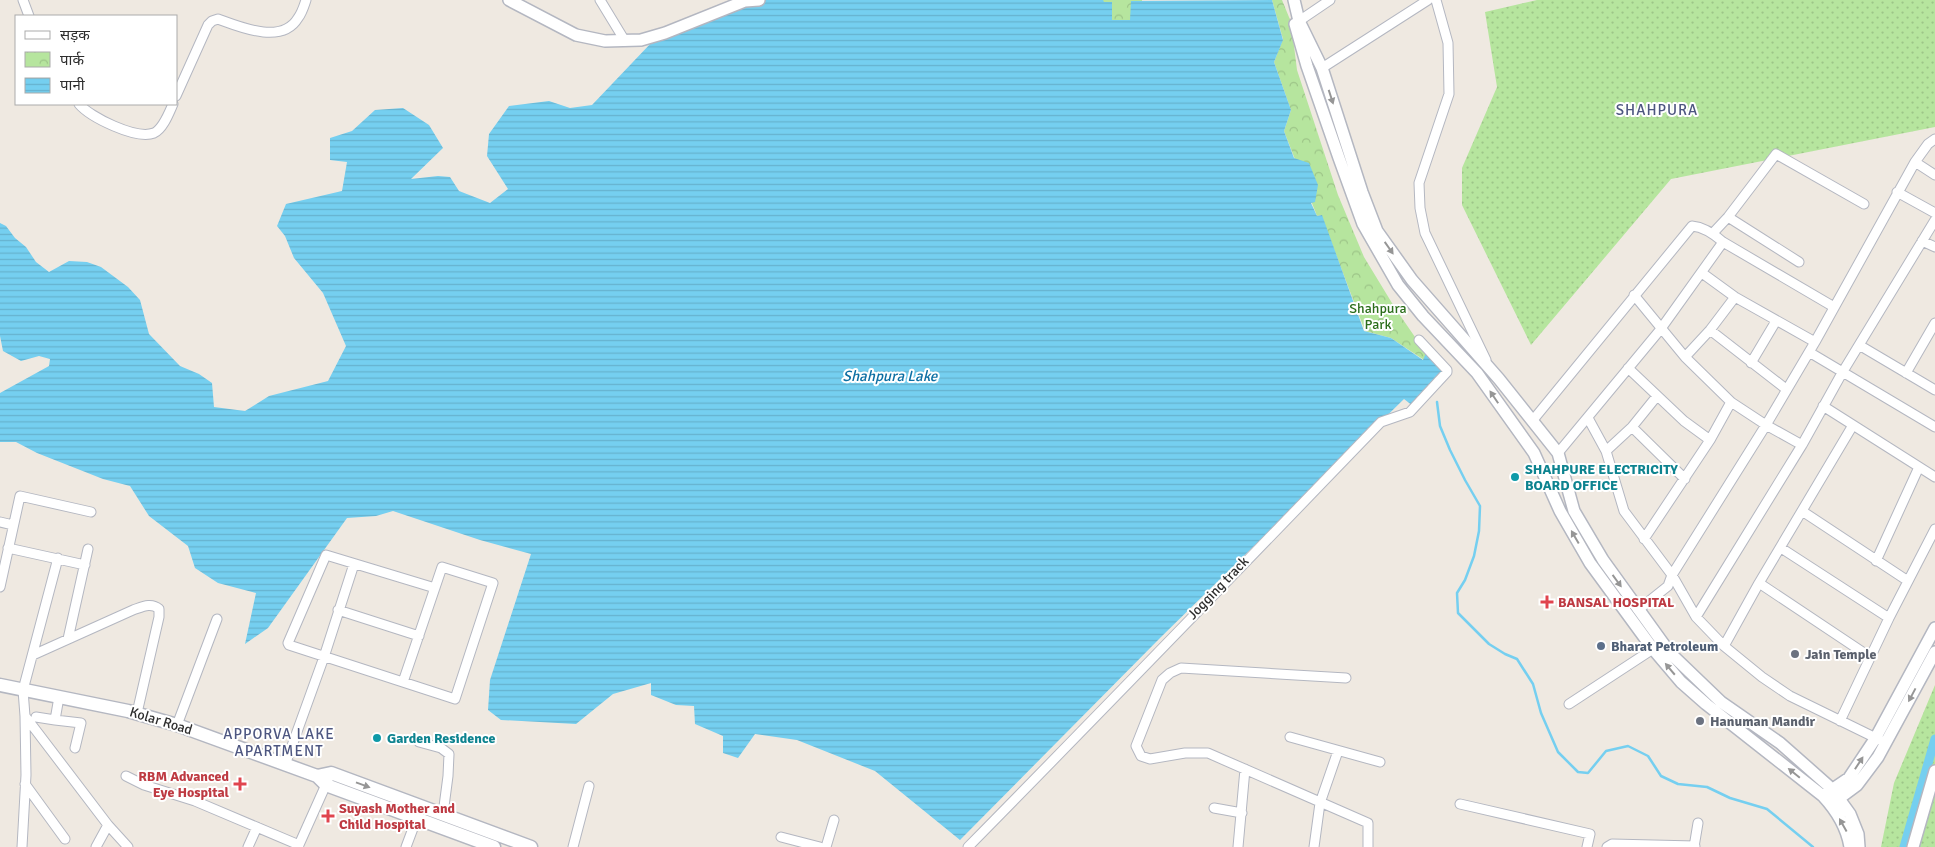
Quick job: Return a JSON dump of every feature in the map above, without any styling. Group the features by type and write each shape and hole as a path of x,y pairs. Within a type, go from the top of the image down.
{"main road":[{"name":"Kolar Road","path":"0,685 137,714 177,725 419,812 494,847"},
{"name":"Kolar Road","path":"419,812 443,814 531,847"}],"street":[{"path":"23,0 29,15"},
{"path":"178,92 212,21 218,19 261,32 281,31 288,28 298,19 306,0"},
{"path":"509,0 576,35 606,41 641,40 753,0"},
{"path":"600,0 625,41"},
{"path":"1288,0 1307,66 1364,224 1398,285 1423,316 1477,373 1534,453 1560,511 1590,564 1653,649 1681,682 1706,704 1831,797 1848,836 1850,847"},
{"path":"1294,0 1299,21 1322,68 1362,192 1377,231 1412,280 1490,369 1558,453 1574,511 1603,560 1670,653 1721,702 1780,743 1853,821 1858,834 1859,847"},
{"path":"1299,21 1330,0"},
{"path":"1322,68 1428,0"},
{"path":"1436,0 1448,42 1449,94 1419,183 1420,208 1425,233 1490,369"},
{"path":"79,105 100,120 137,133 148,134 155,133 159,129 172,105"},
{"path":"1638,610 1668,586 1672,576 1815,342 1897,192 1915,162 1928,144 1935,139"},
{"path":"1713,234 1776,154 1864,204"},
{"path":"1915,162 1935,175"},
{"path":"1897,192 1935,213"},
{"path":"1728,217 1799,262"},
{"path":"1696,617 1802,445 1842,372 1935,220"},
{"path":"1533,420 1692,226 1699,227 1713,234 1723,242 1834,307"},
{"path":"1922,240 1935,247"},
{"path":"1558,453 1660,330 1723,242"},
{"path":"1702,273 1735,297 1776,322 1815,342"},
{"path":"1634,295 1660,330 1731,402 1766,425 1802,445"},
{"path":"1685,357 1710,330 1735,297"},
{"path":"1751,363 1776,322"},
{"path":"1906,373 1935,323"},
{"path":"1710,330 1786,389"},
{"name":"Jogging track","path":"968,847 1381,422 1410,412 1446,372 1419,340"},
{"path":"1859,345 1935,389"},
{"path":"1809,352 1935,427"},
{"path":"1628,368 1684,421 1710,440"},
{"path":"1477,373 1490,369"},
{"path":"1606,451 1632,427 1657,396"},
{"path":"1644,539 1710,440 1731,402"},
{"path":"1823,406 1935,477"},
{"path":"1588,418 1606,451 1624,511 1672,576 1696,617 1724,646 1762,677 1790,696 1886,743"},
{"path":"1724,646 1759,583 1853,425"},
{"path":"1632,427 1685,479"},
{"path":"1876,561 1919,467"},
{"path":"0,587 20,496 91,512"},
{"path":"1802,511 1908,581"},
{"path":"0,522 14,525"},
{"path":"1840,721 1889,618 1935,529"},
{"path":"8,548 85,565"},
{"path":"1781,548 1889,618"},
{"path":"68,639 88,549"},
{"path":"403,682 442,568 444,566 490,582 493,586 455,699 324,657 289,645 288,643 326,555 435,588"},
{"path":"22,847 25,784 23,690 58,558"},
{"path":"285,765 324,657 354,564"},
{"path":"1759,583 1870,657"},
{"path":"33,655 133,610 149,605 156,607 159,609 159,617 137,714"},
{"path":"338,610 419,636"},
{"path":"177,725 217,618"},
{"path":"1831,797 1849,778 1875,739 1935,628"},
{"path":"1570,704 1653,649"},
{"path":"1831,797 1857,785 1886,743 1935,652"},
{"path":"1346,678 1181,668 1170,673 1162,680 1136,746 1140,756 1150,759 1185,753 1208,753 1245,769 1368,823 1368,847"},
{"path":"56,720 59,697"},
{"path":"25,716 108,825 128,847"},
{"path":"36,717 81,723 75,748"},
{"path":"1290,737 1380,762"},
{"path":"419,742 441,748 449,754 443,814"},
{"path":"1314,847 1320,803 1338,751"},
{"path":"1238,847 1245,769"},
{"path":"1913,847 1935,771"},
{"path":"126,776 144,785 196,801 298,846 325,778"},
{"path":"25,784 64,839"},
{"path":"573,847 589,786"},
{"path":"1460,804 1590,834 1587,847"},
{"path":"1214,808 1242,812"},
{"path":"406,847 419,812"},
{"path":"826,847 834,820"},
{"path":"1607,847 1612,844 1694,846 1698,823"},
{"path":"96,847 108,825"},
{"path":"248,847 257,827"},
{"path":"781,837 820,847"}],"green space":[{"path":"1103,0 1142,1 1131,2 1131,20 1112,20 1112,2 1103,2"},
{"name":"Shahpura Park","path":"1272,0 1282,0 1291,22 1297,70 1338,195 1364,257 1395,308 1426,353 1424,360 1391,338 1365,331 1321,215 1317,216 1284,131 1291,110 1274,62 1283,39"},
{"path":"1537,0 1935,0 1935,127 1671,179 1531,345 1462,205 1462,168 1497,87 1485,12"},
{"path":"1935,685 1935,847 1881,847 1894,783"}],"water":[{"name":"Shahpura Lake","path":"765,0 1103,0 1104,2 1112,2 1112,20 1130,20 1131,1 1272,0 1283,40 1274,62 1291,110 1284,131 1294,158 1309,163 1318,185 1315,202 1311,203 1317,216 1322,215 1364,331 1391,338 1423,360 1426,353 1443,372 1413,406 1404,399 1161,637 960,840 875,771 797,740 755,734 738,758 723,753 723,736 695,724 694,706 676,705 651,695 651,683 613,694 576,724 501,720 488,710 490,680 531,554 480,540 393,511 376,516 347,518 268,628 245,644 256,593 218,583 195,568 188,546 149,516 130,486 103,479 37,453 16,442 0,442 0,393 49,366 50,359 39,356 21,361 3,351 0,336 0,223 6,226 15,238 26,247 36,262 49,272 69,261 87,262 101,267 128,287 140,300 149,334 180,366 199,374 212,383 214,407 245,411 269,396 328,381 346,346 323,293 294,258 285,236 277,226 286,204 342,191 347,162 330,160 330,138 352,131 375,110 403,108 429,125 443,148 411,179 438,176 450,177 459,191 490,203 508,189 487,156 489,134 509,106 549,101 570,108 592,105 652,42"}],"waterway":[{"path":"1437,402 1440,426 1450,450 1480,506 1479,531 1474,556 1465,580 1457,593 1458,613 1489,644 1517,659 1533,684 1541,713 1558,752 1578,772 1588,773 1606,751 1628,746 1648,756 1661,776 1678,784 1707,787 1730,798 1767,809 1813,847"},
{"path":"1904,847 1935,739"}],"place":[{"name":"SHAHPURE ELECTRICITY BOARD OFFICE","path":"1515,477"},
{"name":"BANSAL HOSPITAL","path":"1547,602"},
{"name":"Bharat Petroleum","path":"1601,646"},
{"name":"Jain Temple","path":"1795,654"},
{"name":"Hanuman Mandir","path":"1700,721"},
{"name":"Garden Residence","path":"377,738"},
{"name":"RBM Advanced Eye Hospital","path":"240,784"},
{"name":"Suyash Mother and Child Hospital","path":"328,816"}],"district":[{"name":"SHAHPURA","path":"1657,110"},
{"name":"APPORVA LAKE APARTMENT","path":"279,742"}]}
